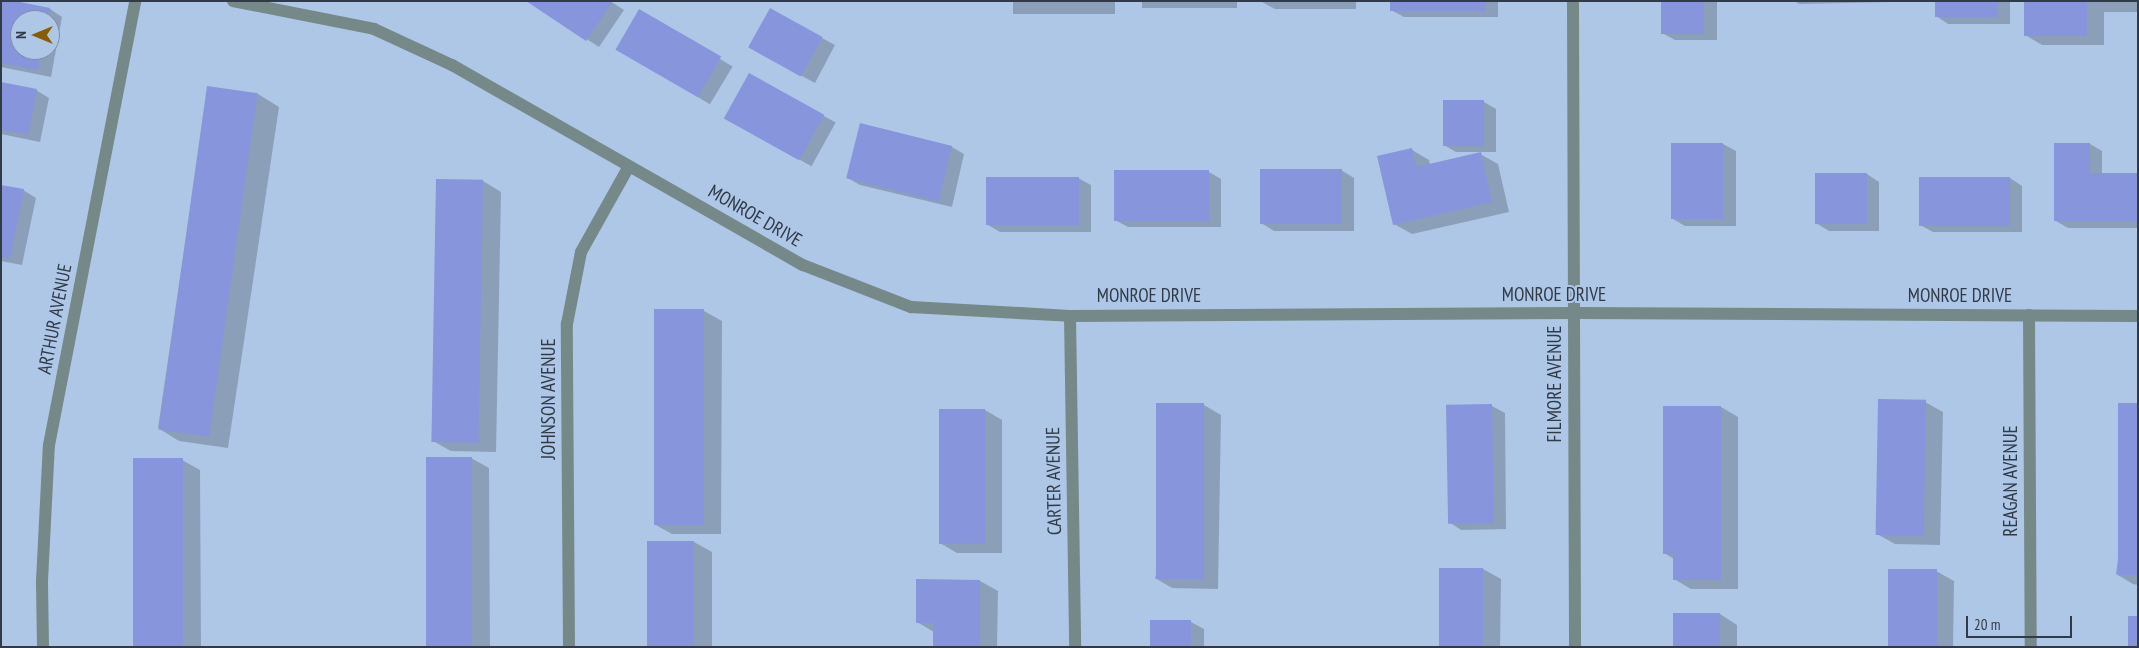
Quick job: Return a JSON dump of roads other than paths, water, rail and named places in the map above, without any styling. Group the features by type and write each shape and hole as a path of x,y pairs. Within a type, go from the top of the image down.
{"street":[{"name":"ARTHUR AVENUE","path":"43,647 42,581 49,445 135,1"},
{"name":"MONROE DRIVE","path":"233,1 374,29 452,65 803,265 911,307 1070,316 1574,313 2138,316"},
{"name":"FILMORE AVENUE","path":"1574,1 1575,647"},
{"name":"JOHNSON AVENUE","path":"569,647 567,324 581,252 629,166"},
{"name":"REAGAN AVENUE","path":"2029,315 2032,647"},
{"name":"CARTER AVENUE","path":"1070,316 1075,647"}]}
